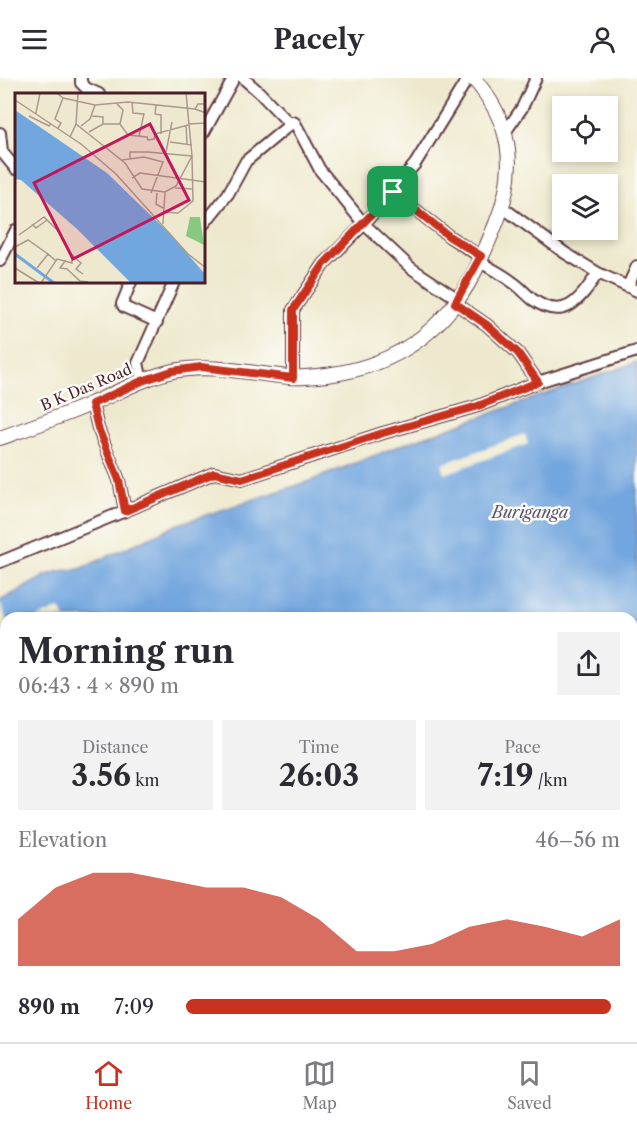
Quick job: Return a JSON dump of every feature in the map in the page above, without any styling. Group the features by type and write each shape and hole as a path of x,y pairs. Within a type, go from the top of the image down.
{"street":[{"path":"81,78 81,83 86,88 97,93"},
{"path":"206,128 234,78"},
{"path":"243,78 289,123"},
{"path":"293,378 293,310 324,264 364,224 415,164 468,78"},
{"name":"B K Das Road","path":"0,438 172,371 201,367 293,378 363,369 404,351 429,331 457,301 480,259 502,207 509,160 506,130 486,93 474,78"},
{"path":"506,130 522,108 536,78"},
{"path":"206,222 228,194 246,161 289,123 295,123 320,170 364,224 411,268 457,301 518,353 538,382"},
{"path":"0,133 2,152 15,168"},
{"path":"393,192 450,237 512,281 533,300 551,309 563,309 581,298 598,273"},
{"path":"502,207 548,243 598,273 632,289 637,266"},
{"path":"0,261 15,232"},
{"path":"130,284 123,299 124,307 157,322"},
{"path":"142,381 138,363 173,284"},
{"path":"0,562 214,473 242,479 383,433 478,406 538,382 637,351"},
{"path":"92,404 98,428 119,480 125,511"}],"water":[{"name":"Buriganga","path":"637,362 637,612 0,612 0,601 47,575 80,569 179,524 310,481 401,445"}],"pier":[{"path":"525,434 528,444 445,474 442,464"}],"route":[{"path":"393,192 450,237 481,256 455,303 487,325 518,353 538,382 478,406 383,433 242,479 214,473 125,511 119,480 98,428 92,404 142,381 172,371 201,367 293,378 293,310 324,264 393,192"}]}
